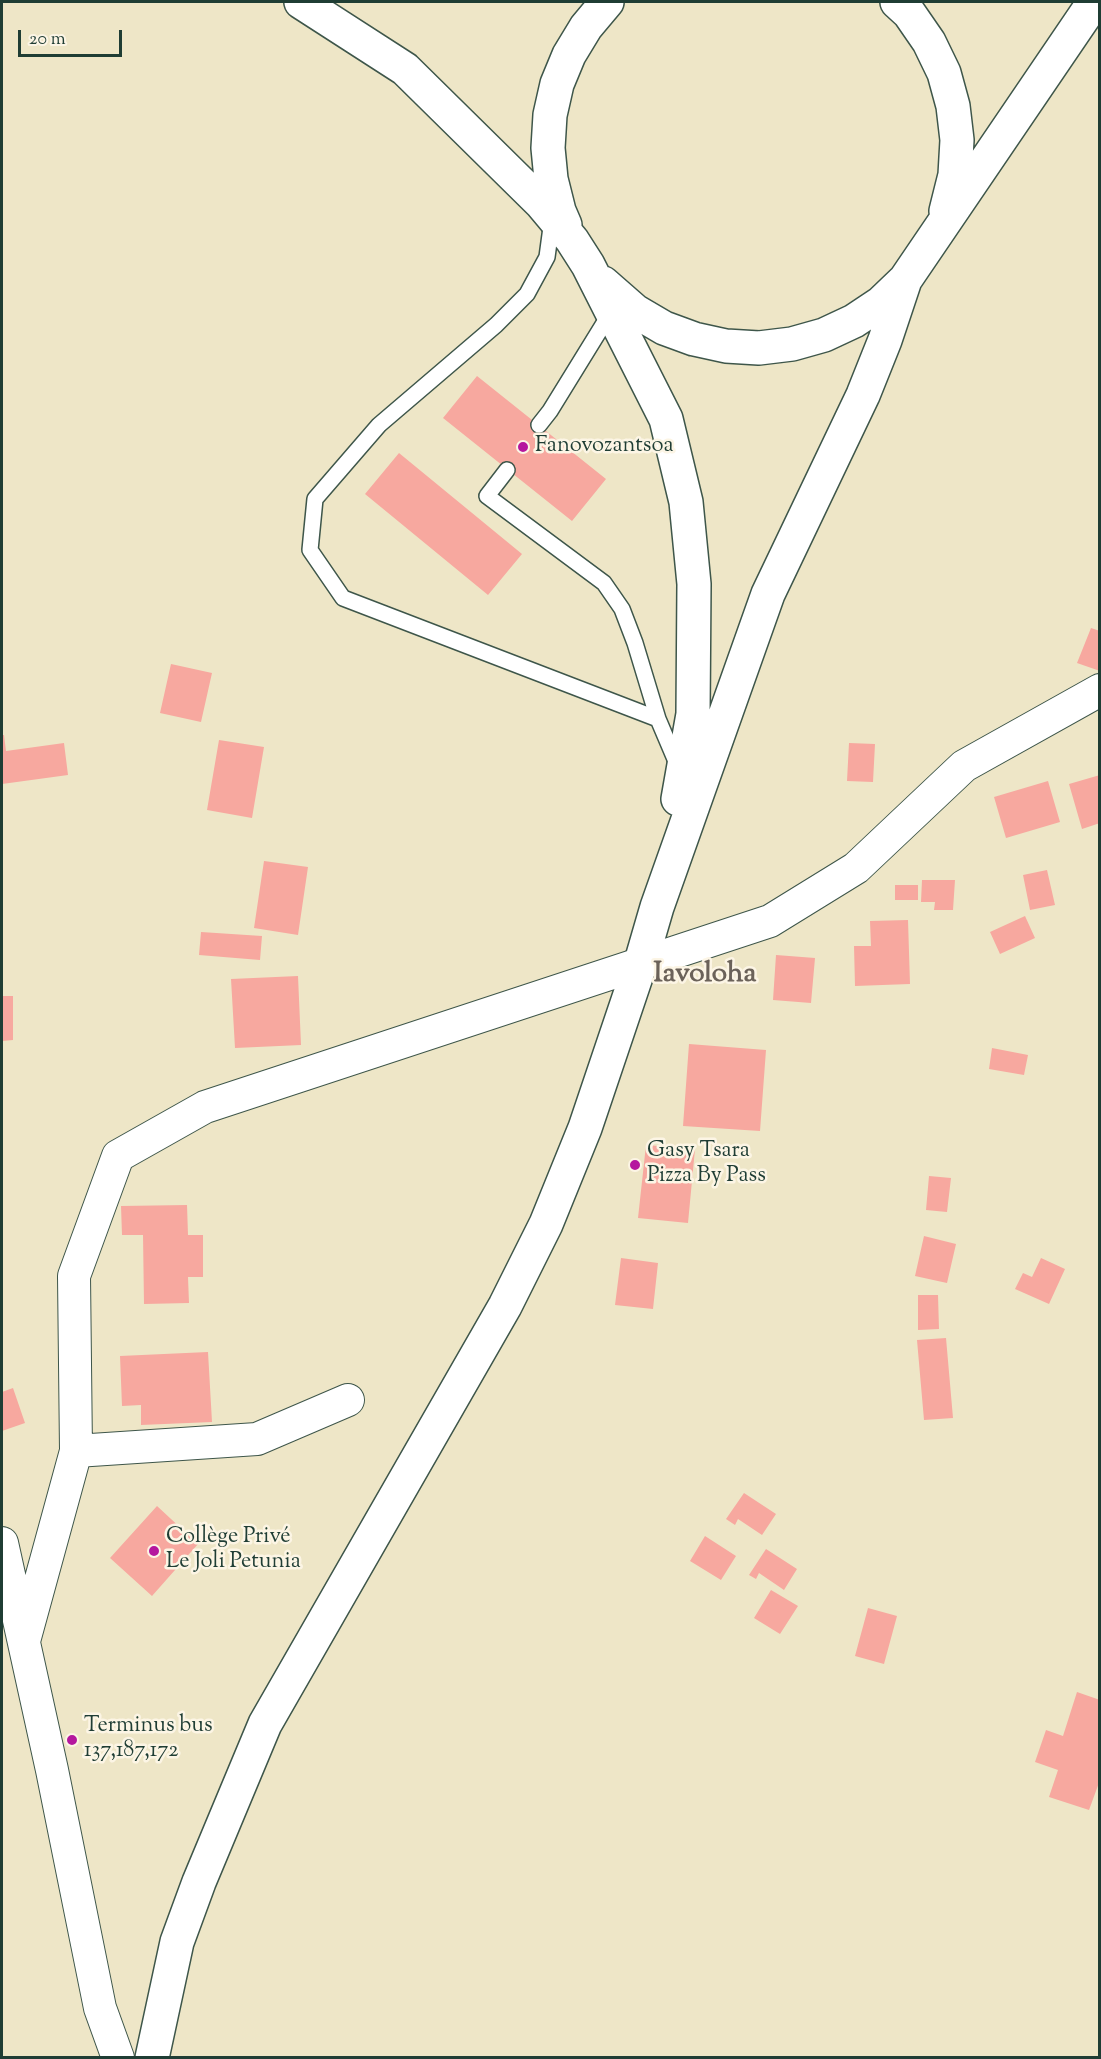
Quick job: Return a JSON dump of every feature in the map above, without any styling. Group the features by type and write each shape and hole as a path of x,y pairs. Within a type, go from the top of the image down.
{"main road":[{"path":"301,2 405,69 571,241 609,290 635,311 664,328 694,339 716,344 759,348 792,344 824,335 854,321 881,303 905,280 1094,2"},
{"path":"607,2 586,27 569,55 557,84 550,116 548,148 551,180 559,211 571,241 611,312 666,420 686,502 694,585 693,714 657,907"},
{"path":"897,2 909,13 929,42 944,73 953,106 957,140 955,175 947,208 933,240"},
{"path":"152,2058 177,1942 199,1882 265,1724 505,1306 546,1224 585,1128 641,962 657,907 768,594 863,395 905,280"}],"street":[{"path":"24,1641 76,1451 74,1276 118,1156 205,1107 770,921 856,868 964,766 1100,690"},
{"path":"76,1451 256,1439 348,1400"},
{"path":"2,1543 52,1770 100,2008 118,2058"}],"lane":[{"path":"571,241 547,257 526,294 496,326 380,425 315,499 310,550 343,598 658,719"},
{"path":"539,425 611,312"},
{"path":"507,470 487,496 604,583 622,609 658,719 682,777"}],"building":[{"name":"Fanovozantsoa","path":"477,376 606,479 572,521 443,418"},
{"path":"399,453 522,554 488,595 365,494"},
{"path":"1091,628 1100,631 1100,671 1077,663"},
{"path":"171,664 212,673 201,722 160,713"},
{"path":"2,735 4,735 6,751 64,743 68,775 2,784"},
{"path":"219,740 264,747 252,818 207,810"},
{"path":"849,743 875,744 873,782 847,781"},
{"path":"1100,775 1100,823 1082,829 1069,784"},
{"path":"1048,781 1060,822 1006,838 994,797"},
{"path":"264,861 308,867 298,935 254,928"},
{"path":"1047,870 1055,905 1030,910 1023,875"},
{"path":"922,880 955,880 953,910 934,910 935,902 921,902"},
{"path":"895,885 918,885 918,900 895,900"},
{"path":"1025,916 1035,938 1000,954 990,932"},
{"path":"908,920 910,984 855,986 854,946 871,946 870,921"},
{"path":"201,932 262,936 260,960 199,955"},
{"path":"776,955 815,958 811,1003 773,1000"},
{"path":"298,976 301,1045 235,1048 231,979"},
{"path":"2,996 13,996 13,1040 2,1041"},
{"path":"689,1044 766,1050 760,1131 683,1126"},
{"path":"992,1048 1028,1055 1024,1075 989,1069"},
{"path":"646,1145 695,1149 688,1223 638,1218"},
{"path":"929,1176 951,1178 947,1212 926,1210"},
{"path":"187,1205 188,1235 203,1235 203,1277 188,1277 189,1303 144,1304 143,1235 122,1235 121,1206"},
{"path":"924,1236 956,1244 947,1283 915,1276"},
{"path":"621,1258 658,1263 653,1309 615,1305"},
{"path":"1041,1258 1065,1269 1049,1304 1015,1289 1023,1273 1032,1277"},
{"path":"918,1295 938,1295 939,1329 918,1330"},
{"path":"946,1338 953,1418 924,1420 917,1340"},
{"path":"208,1352 212,1422 141,1425 141,1405 122,1406 120,1356"},
{"path":"13,1388 25,1423 2,1431 2,1392"},
{"path":"744,1493 776,1514 762,1535 738,1519 735,1525 726,1519"},
{"name":"Collège Privé Le Joli Petunia","path":"157,1506 198,1544 152,1596 110,1558"},
{"path":"705,1536 736,1556 721,1580 690,1561"},
{"path":"766,1549 797,1569 784,1590 759,1573 756,1579 749,1575"},
{"path":"771,1590 798,1606 780,1634 754,1618"},
{"path":"868,1608 897,1616 884,1664 855,1656"},
{"path":"1077,1692 1100,1700 1100,1780 1089,1810 1049,1797 1058,1770 1035,1762 1046,1730 1063,1736"}],"place":[{"name":"Fanovozantsoa","path":"523,447"},
{"name":"Gasy Tsara Pizza By Pass","path":"635,1165"},
{"name":"Collège Privé Le Joli Petunia","path":"154,1551"},
{"name":"Terminus bus 137,187,172","path":"72,1740"}],"district":[{"name":"Iavoloha","path":"705,976"}]}
